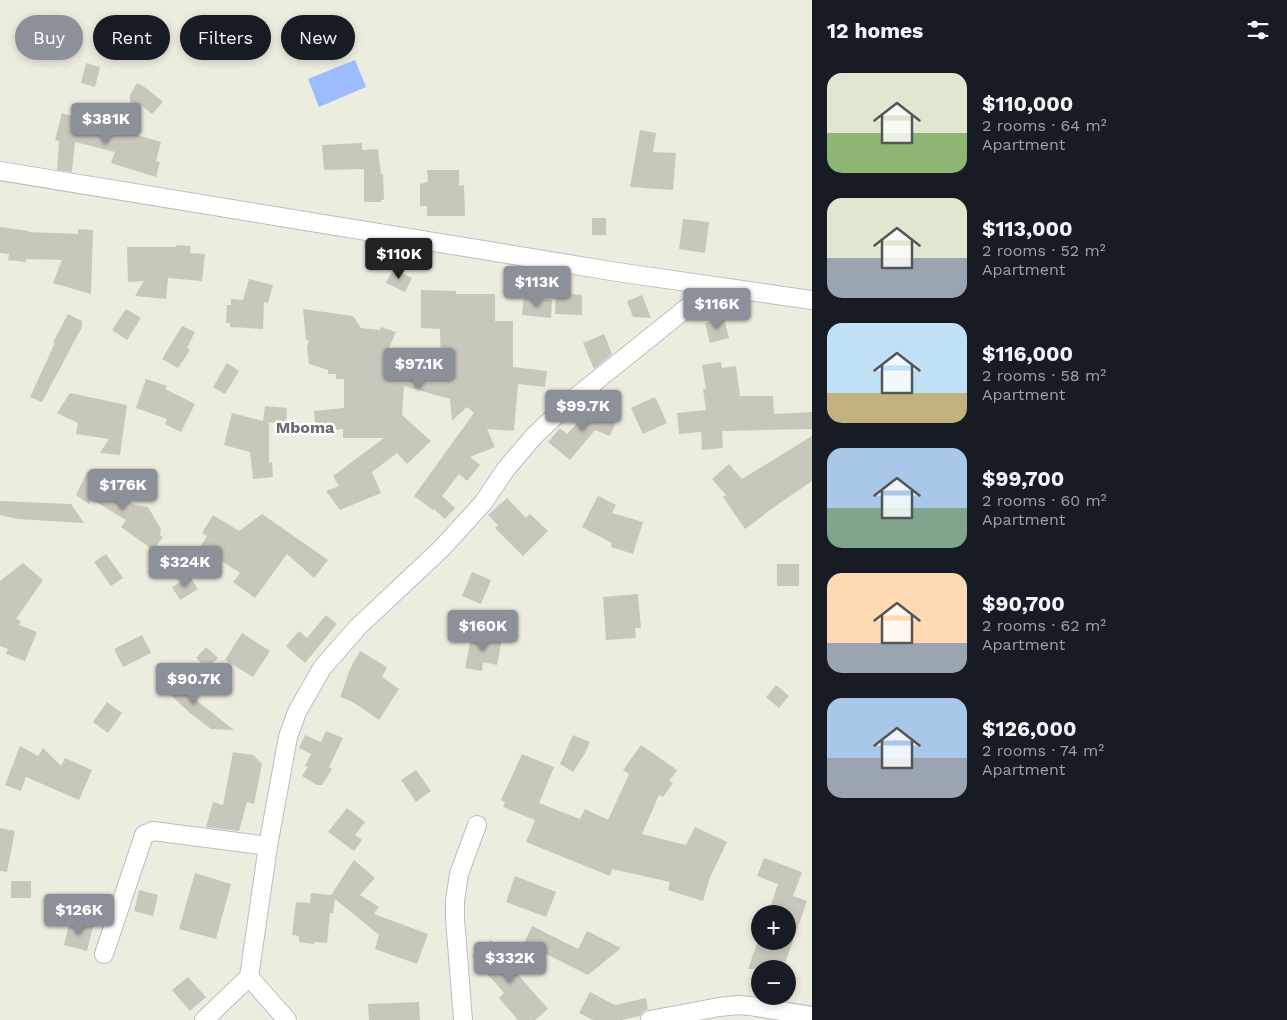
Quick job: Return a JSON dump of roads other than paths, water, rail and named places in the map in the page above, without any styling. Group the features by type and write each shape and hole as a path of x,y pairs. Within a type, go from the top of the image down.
{"street":[{"path":"0,172 617,272 812,300"},
{"path":"204,1020 250,977 268,846 288,736 297,712 322,668 358,627 442,548 483,503 506,469 534,436 571,401 714,286"},
{"path":"463,1020 455,901 459,874 477,825"},
{"path":"104,954 144,836 153,831 268,846"},
{"path":"250,977 287,1020"},
{"path":"650,1020 719,1007 738,1006 750,1006 812,1016"}],"water":[{"path":"355,60 366,87 319,107 308,79"}],"district":[{"name":"Mboma","path":"305,427"}]}
